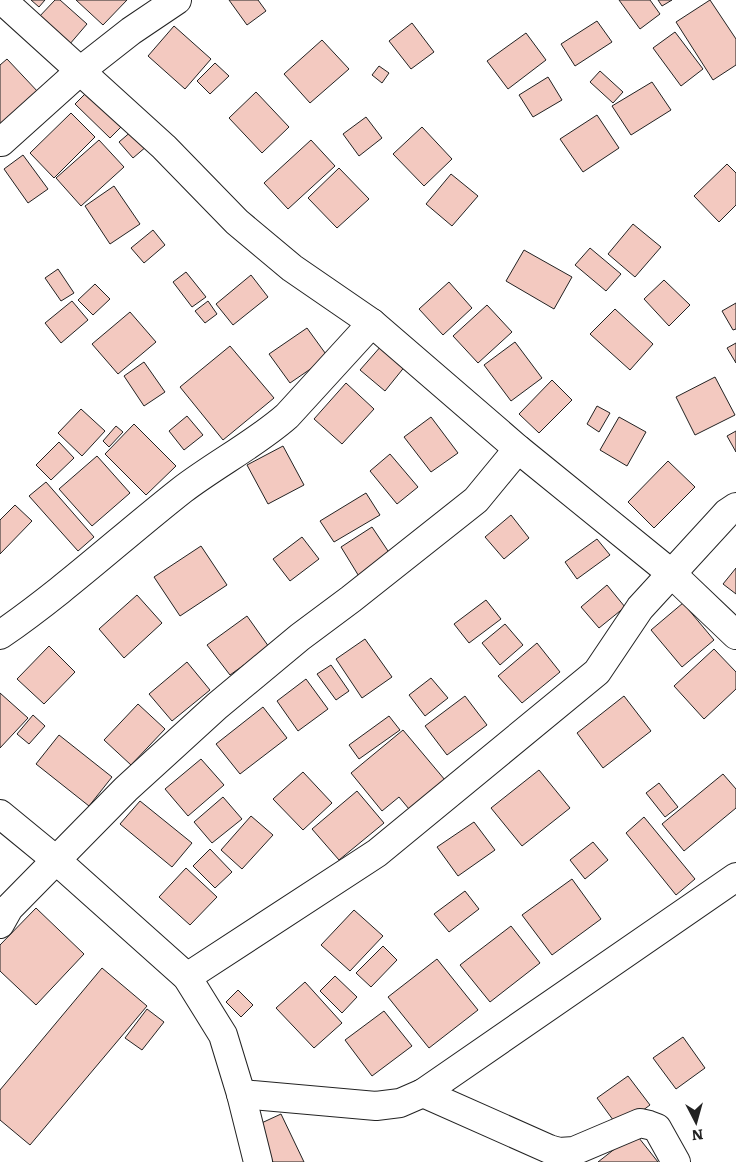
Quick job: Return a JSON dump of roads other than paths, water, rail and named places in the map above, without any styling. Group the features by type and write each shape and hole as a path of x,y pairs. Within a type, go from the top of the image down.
{"street":[{"path":"2,0 164,147 237,222 292,268 372,323 518,449 672,574 736,635"},
{"path":"1,142 80,71 131,31 176,0"},
{"path":"0,635 36,610 196,479 274,427 287,416 372,323"},
{"path":"0,924 9,908 126,789 216,706 300,637 359,593 476,500 518,449"},
{"path":"187,977 377,853 597,672 640,608 727,513 736,507"},
{"path":"0,814 56,860 187,977 223,1035 241,1094 258,1162"},
{"path":"241,1094 376,1106 400,1103 423,1092 736,877"},
{"path":"423,1092 559,1152 574,1151 640,1123 649,1124 656,1128 676,1162"}]}
